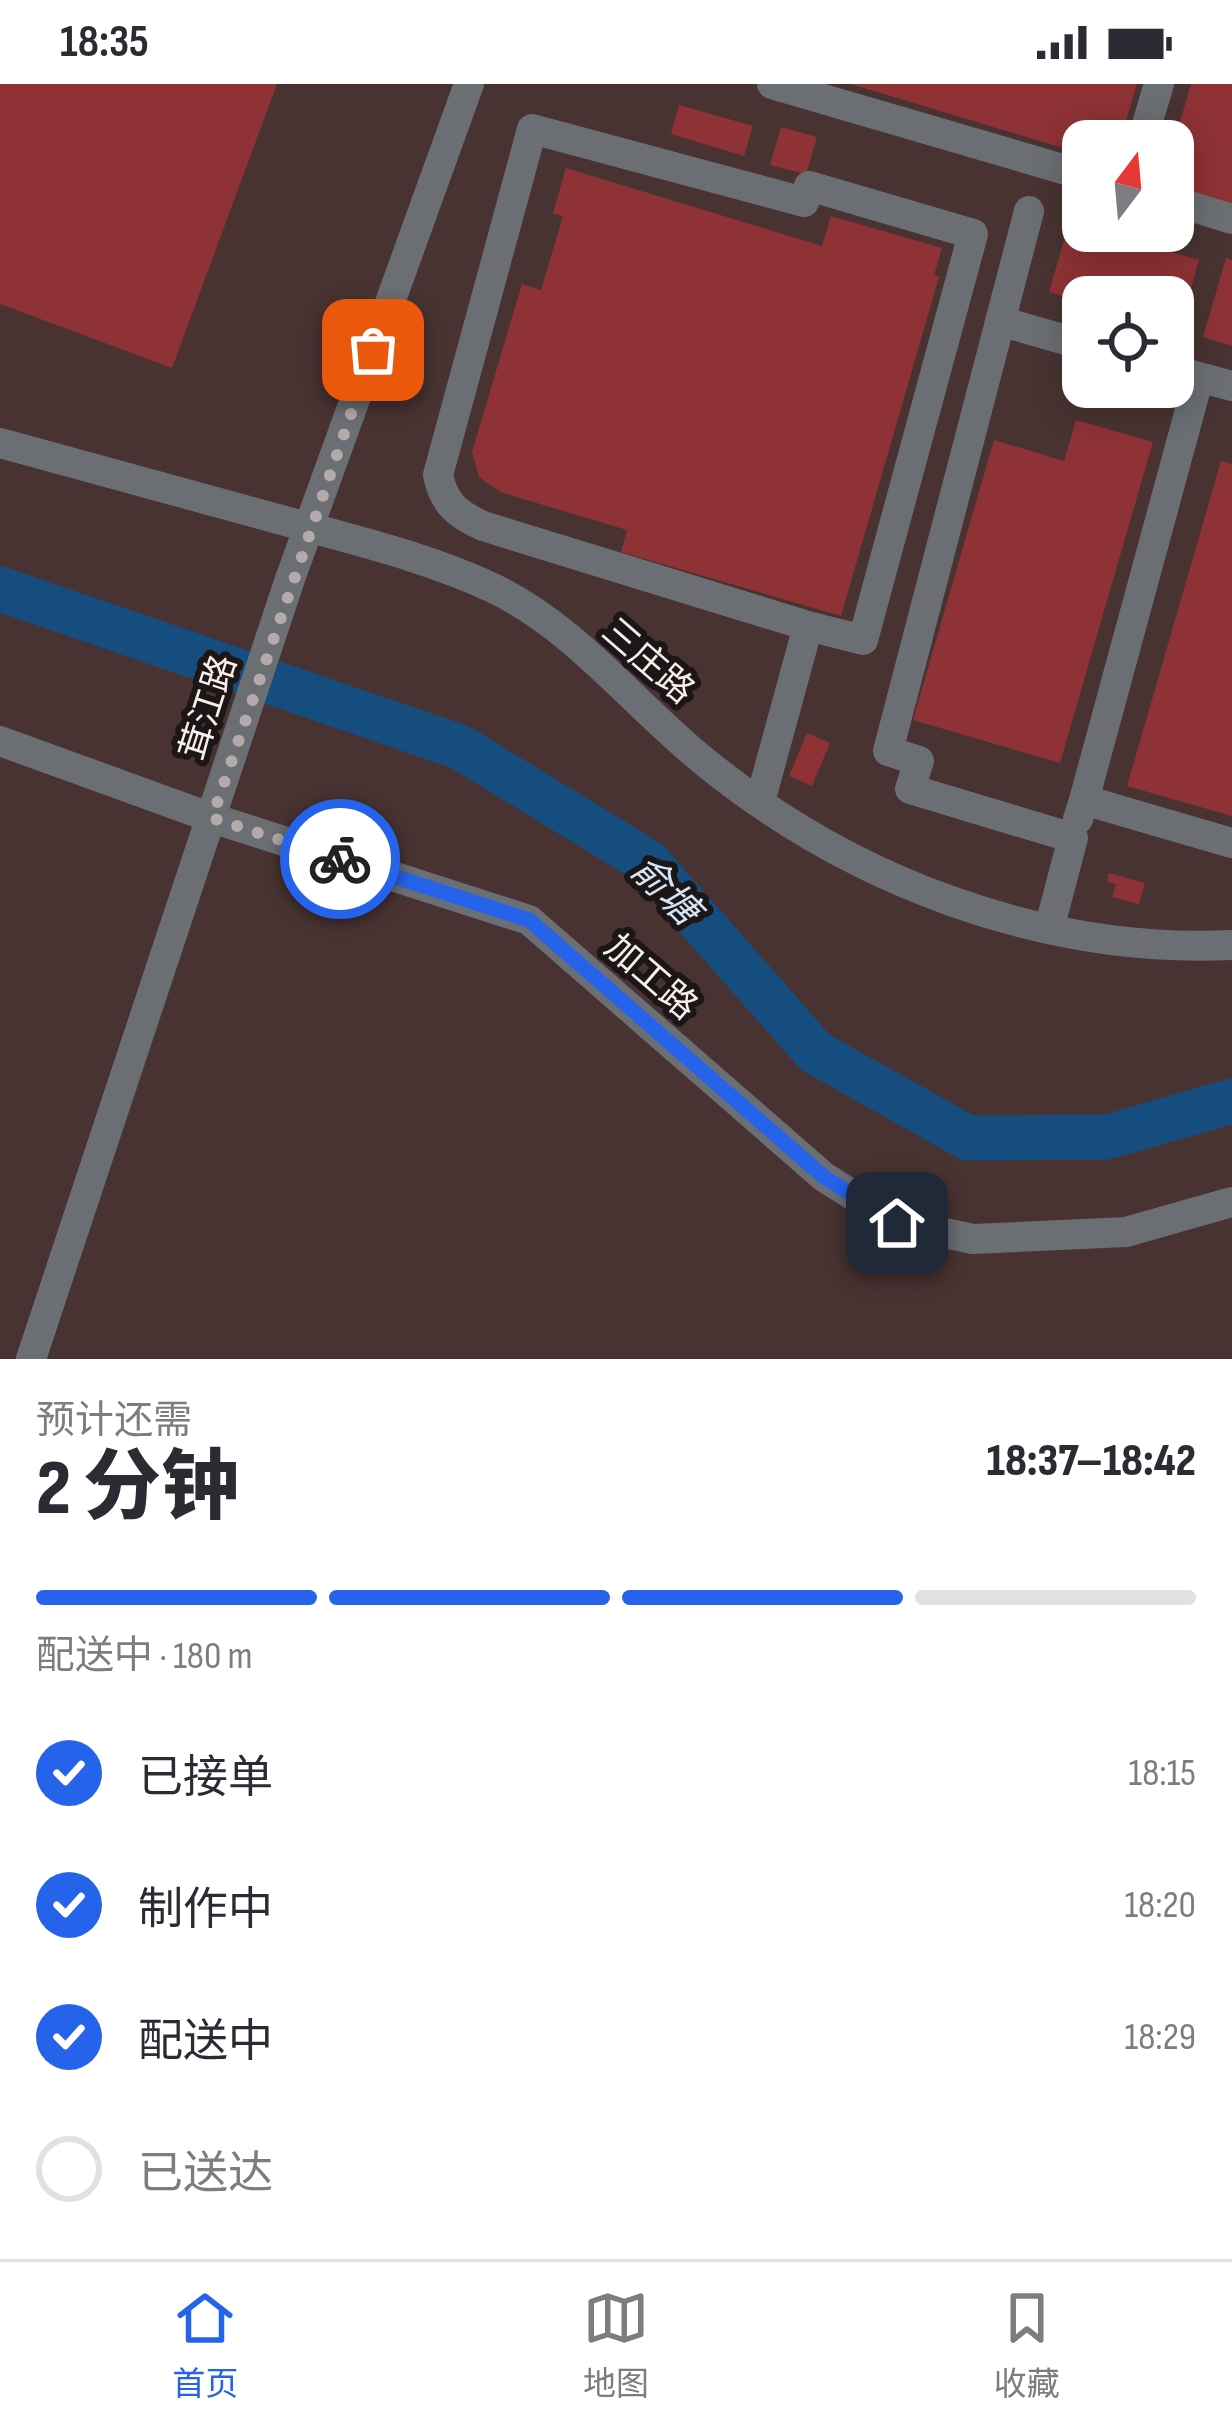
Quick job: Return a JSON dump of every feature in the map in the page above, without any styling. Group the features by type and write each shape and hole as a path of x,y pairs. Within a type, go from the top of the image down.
{"street":[{"name":"茸江路","path":"31,1359 290,579 469,84"},
{"path":"772,84 1062,169"},
{"path":"1148,120 1159,84"},
{"path":"532,129 804,202 808,186 973,234 863,640 808,626 483,526 460,515 443,497 438,475 532,129"},
{"path":"1194,207 1232,219"},
{"path":"1029,211 888,751 919,761 910,789 1073,838"},
{"path":"1000,322 1062,339"},
{"path":"1194,376 1232,386"},
{"path":"1049,929 1178,408"},
{"name":"三庄路","path":"0,443 412,556 495,589 533,611 703,760 760,802 896,882 1049,929 1163,948 1232,945"},
{"path":"760,802 808,626"},
{"name":"加工路","path":"0,741 212,818 529,920 824,1177 897,1223 974,1239 1126,1232 1232,1202"},
{"path":"1084,800 1232,843"}],"shaded area":[{"path":"0,84 1232,84 1232,1359 0,1359"}],"building":[{"path":"0,84 277,84 172,368 0,304"},
{"path":"851,84 1137,84 1126,120 1062,120 1062,148"},
{"path":"1191,84 1232,84 1232,204 1194,193 1194,120 1181,120"},
{"path":"679,105 753,126 744,156 671,134"},
{"path":"781,127 817,137 806,174 770,165"},
{"path":"566,168 822,246 831,216 942,248 934,275 939,277 841,616 621,552 627,530 500,492 479,477 472,452 522,284 541,290 563,216 553,213"},
{"path":"1062,247 1062,252 1171,252 1199,260 1194,277 1062,276 1062,296 1049,292"},
{"path":"1226,258 1232,260 1232,346 1203,337"},
{"path":"1076,420 1153,442 1060,763 913,720 994,440 1064,461"},
{"path":"1221,461 1232,464 1232,816 1127,786"},
{"path":"807,733 830,743 812,786 789,776"},
{"path":"1109,873 1145,883 1139,904 1112,897 1116,884 1107,882"}],"waterway":[{"name":"俞塘","path":"0,589 460,747 648,862 815,1052 968,1138 1107,1137 1232,1101"}],"way so far":[{"path":"340,859 212,818 290,579 373,350"}],"route":[{"path":"340,859 529,920 824,1177 897,1223"}]}
